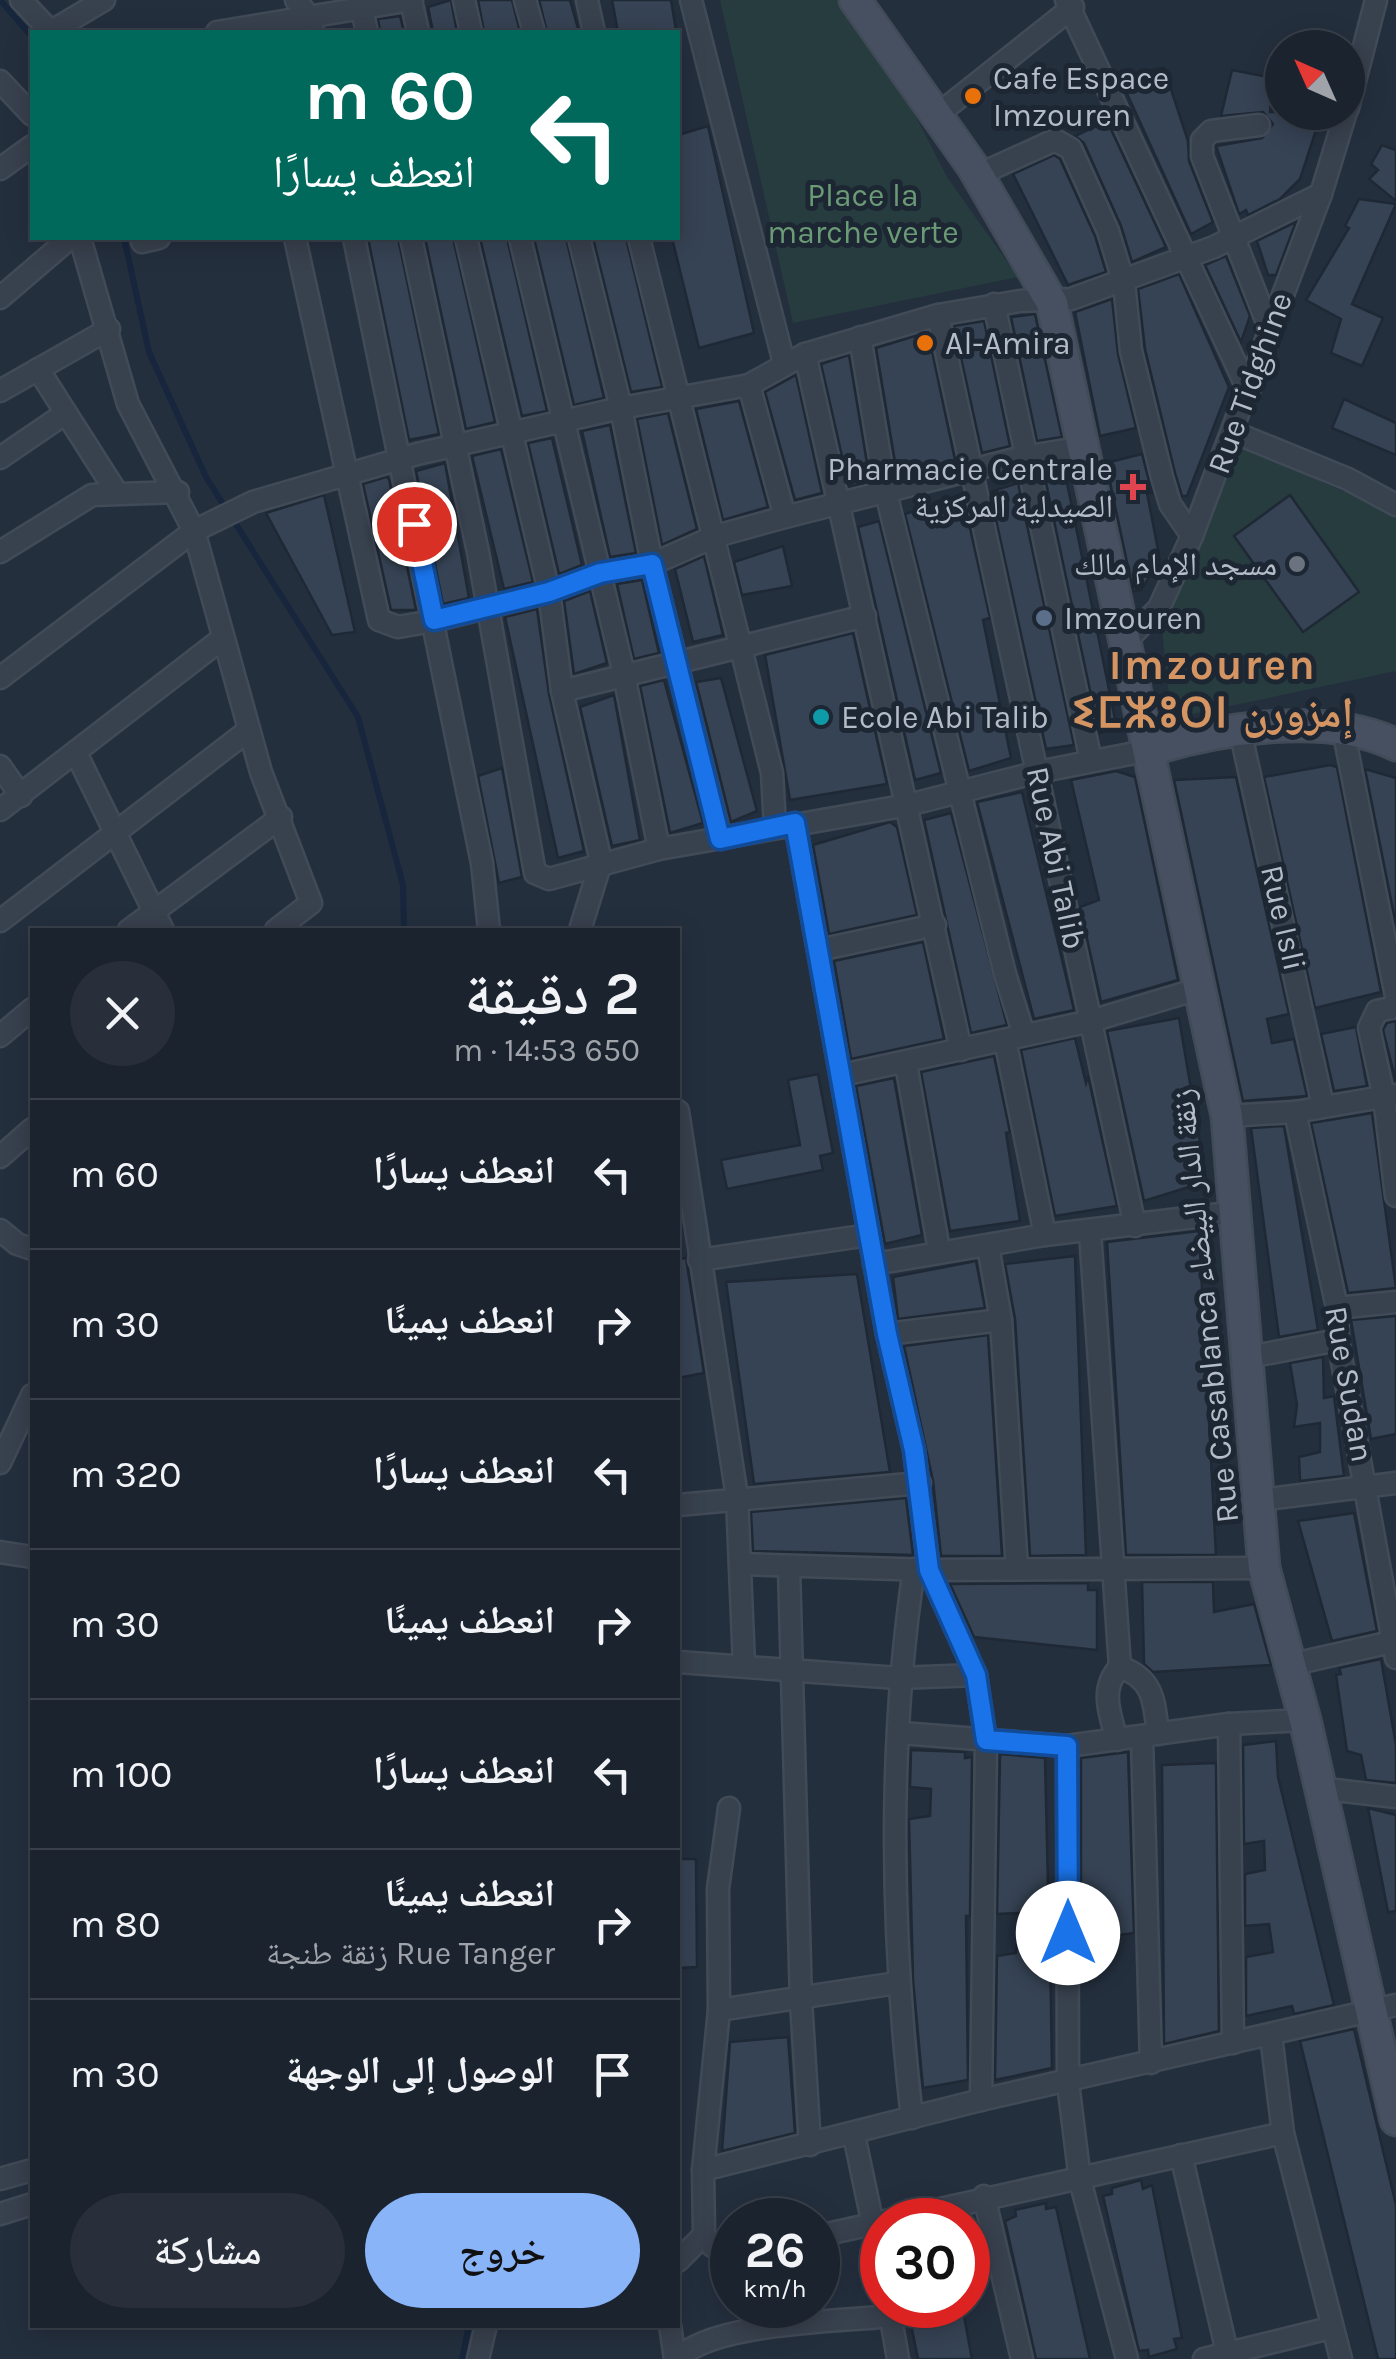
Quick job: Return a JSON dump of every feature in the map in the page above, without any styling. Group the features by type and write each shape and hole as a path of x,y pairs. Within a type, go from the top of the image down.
{"main road":[{"name":"Rue Casablanca زنقة الدار البيضاء","path":"861,2 978,175 1052,304 1128,640 1227,1116 1250,1357 1264,1568 1305,1720 1318,1788 1384,2007 1396,2120"},
{"path":"1150,750 1191,737 1240,730 1343,729 1377,735 1396,745"}],"street":[{"path":"22,0 49,30"},
{"path":"54,30 104,0"},
{"path":"296,0 311,25"},
{"path":"254,30 311,25 361,6 412,0 418,30"},
{"path":"464,0 471,30"},
{"path":"526,0 534,30"},
{"path":"587,0 594,30"},
{"path":"690,0 784,363"},
{"name":"Rue Tidghine","path":"1365,42 1376,0"},
{"path":"937,115 1070,4 1248,392"},
{"path":"361,6 367,30"},
{"path":"0,81 30,114"},
{"path":"1259,125 1210,131 1202,140 1202,156 1268,326"},
{"name":"Rue Tidghine","path":"1128,640 1159,608 1192,536 1248,392 1268,326 1321,194 1341,130"},
{"path":"978,175 1055,140 1071,149 1108,232 1124,283 1132,351 1170,504 1192,536"},
{"path":"0,170 30,148"},
{"path":"0,678 194,531 253,502 401,459 621,408 749,385 805,354 938,315 994,304 1052,304 1124,283 1232,238 1321,194"},
{"path":"0,298 68,240"},
{"path":"81,240 128,404 178,492 194,531 249,730 311,903 312,928"},
{"path":"295,240 380,620 398,627 549,592 600,573 652,564 716,536 785,517 1023,457 1084,447"},
{"path":"354,240 482,863 487,928"},
{"path":"411,240 488,606 535,873 549,879 602,862 908,805 1038,772 1150,750"},
{"path":"466,240 509,437 549,592 562,691 602,862 581,928"},
{"path":"520,240 624,677 659,850"},
{"path":"580,240 621,408 652,564 720,839"},
{"path":"639,240 819,950 887,1334 920,1483 921,1570 898,1678 901,1733 897,1983 912,2118"},
{"path":"994,304 1023,457 1091,760"},
{"name":"Rue Abi Talib","path":"938,315 1135,1226"},
{"path":"0,390 109,330"},
{"path":"860,337 886,493 1015,1038 1045,1235"},
{"path":"805,354 961,1050"},
{"path":"38,369 115,490"},
{"path":"749,385 785,517"},
{"path":"0,458 66,413"},
{"path":"1233,432 1348,479 1396,505"},
{"path":"0,552 70,504 115,490 178,492"},
{"path":"562,691 678,666 865,616"},
{"path":"0,810 223,638"},
{"path":"1343,729 1396,996"},
{"path":"0,921 249,730"},
{"name":"Rue Isli","path":"1240,730 1323,1106"},
{"path":"76,753 161,928"},
{"path":"0,766 21,796"},
{"path":"131,928 281,817"},
{"path":"279,928 311,903"},
{"path":"819,950 935,925"},
{"path":"842,1075 1091,1021 1198,989"},
{"path":"1386,1009 1369,1028 1390,1095 1396,1196"},
{"path":"0,1036 30,1011"},
{"path":"906,1064 939,1250"},
{"path":"1227,1116 1294,1112 1390,1095"},
{"name":"Rue Sudan","path":"1294,1112 1337,1308 1338,1340 1395,1647"},
{"path":"0,1156 30,1131"},
{"path":"680,1143 685,1223 699,1260 737,1497 744,1665"},
{"path":"874,1264 939,1250 1237,1212"},
{"path":"0,1230 16,1244 30,1248"},
{"path":"1090,1232 1120,1667 1110,1677 1106,1701 1117,1740"},
{"path":"699,1260 869,1235"},
{"path":"988,1246 1001,1320 1017,1569"},
{"path":"1337,1308 1396,1302"},
{"path":"887,1334 1001,1320"},
{"path":"1250,1357 1338,1340"},
{"path":"0,1463 30,1399"},
{"path":"680,1506 737,1497 920,1483"},
{"path":"1260,1500 1396,1483"},
{"path":"0,1552 30,1557"},
{"path":"740,1564 921,1570 1264,1568"},
{"path":"789,1568 801,2001 810,2145"},
{"path":"921,1570 976,1675 986,1740 981,2100"},
{"path":"1290,1665 1395,1647"},
{"path":"680,1662 898,1678 976,1675"},
{"path":"1120,1667 1139,1674 1152,1690 1151,2063"},
{"path":"901,1733 1067,1746 1229,1724 1305,1720"},
{"path":"1229,1724 1233,2043"},
{"path":"1067,1746 1068,2083 1080,2180 1127,2359"},
{"path":"1318,1788 1396,1796"},
{"path":"710,2244 704,2236 704,2170 719,2010 718,1890 730,1808"},
{"path":"719,2010 801,2001 897,1983"},
{"path":"704,2170 981,2100 1384,2007"},
{"path":"1271,2036 1284,2132 1330,2328 1342,2359"},
{"path":"976,2198 1080,2180 1284,2132"},
{"path":"854,2135 869,2198"},
{"path":"1181,2156 1227,2352"},
{"path":"0,2179 30,2171"},
{"path":"984,2196 1022,2359"},
{"path":"0,2214 30,2205"},
{"path":"680,2259 704,2236"},
{"path":"676,2359 687,2349 724,2336 860,2315"},
{"path":"478,2359 485,2328"},
{"path":"671,2328 676,2359"},
{"path":"882,2359 886,2328"},
{"path":"892,2328 898,2359"},
{"path":"1204,2359 1330,2328"}],"green space":[{"name":"Place la marche verte","path":"720,0 839,0 908,101 947,177 1018,277 793,323"},
{"path":"1242,447 1396,514 1396,671 1183,716 1171,712 1161,622"}],"building":[{"path":"451,0 457,30 433,30 428,7"},
{"path":"478,0 512,0 520,30 484,30"},
{"path":"539,0 570,0 578,30 546,30"},
{"path":"612,0 671,0 676,30 618,30"},
{"path":"400,16 404,30 380,30 378,19"},
{"path":"1164,68 1188,141 1189,161 1213,222 1191,234 1119,76"},
{"path":"1232,70 1265,76 1265,114 1221,116"},
{"path":"1107,121 1166,247 1132,262 1121,226 1084,143 1075,136"},
{"path":"708,126 754,333 699,348 672,240 680,240 680,134"},
{"path":"1268,130 1316,130 1300,179 1280,199 1248,215 1246,210 1239,214 1216,146 1262,138"},
{"path":"1382,145 1396,150 1396,201 1369,179 1378,170 1371,164"},
{"path":"1054,155 1060,159 1095,236 1106,272 1068,285 1013,174"},
{"path":"1359,199 1396,204 1352,304 1383,318 1362,366 1331,353 1341,319 1306,300 1349,228 1345,226"},
{"path":"1296,222 1276,275 1268,275 1257,241"},
{"path":"368,240 398,240 439,434 409,440"},
{"path":"425,240 453,240 495,422 466,429"},
{"path":"480,240 507,240 547,411 522,416"},
{"path":"534,240 566,240 604,398 574,405"},
{"path":"593,240 626,240 662,387 631,392"},
{"path":"1226,256 1250,316 1241,342 1205,265"},
{"path":"1179,274 1229,387 1187,496 1182,496 1175,473 1145,349 1138,289"},
{"path":"1112,299 1118,354 1136,428 1100,436 1075,312"},
{"path":"1035,314 1062,437 1037,441 1011,317"},
{"path":"984,321 1010,446 982,453 954,326"},
{"path":"928,332 955,460 897,474 876,348"},
{"path":"849,355 870,481 849,487 821,364"},
{"path":"796,375 822,493 795,500 765,392"},
{"path":"1344,399 1396,423 1396,455 1332,428"},
{"path":"739,401 768,507 723,520 696,409"},
{"path":"668,413 697,529 662,545 637,419"},
{"path":"610,425 636,553 610,557 582,431"},
{"path":"552,438 582,565 559,574 528,443"},
{"path":"501,449 533,582 504,589 472,456"},
{"path":"1142,454 1152,493 1147,493 1160,560 1141,590 1133,591 1106,463"},
{"path":"445,463 469,598 443,604 416,471"},
{"path":"1065,473 1117,729 1099,733 1045,478"},
{"path":"386,477 416,610 391,610 363,484"},
{"path":"1018,483 1074,745 1046,749 990,492"},
{"path":"324,495 355,632 332,635 266,513"},
{"name":"مسجد الإمام مالك","path":"1290,495 1359,592 1303,632 1234,536"},
{"path":"958,498 964,501 990,618 983,620 1011,758 969,771 905,514"},
{"path":"879,521 941,773 915,780 858,527"},
{"path":"783,546 792,586 742,595 734,562"},
{"path":"704,556 723,635 693,642 675,569"},
{"path":"642,580 659,653 634,659 617,584"},
{"path":"590,591 607,663 574,674 564,601"},
{"path":"537,609 549,694 584,851 558,858 505,617"},
{"name":"Ecole Abi Talib","path":"853,633 887,784 790,800 765,655"},
{"path":"721,678 757,811 731,822 696,682"},
{"path":"664,680 703,823 670,833 640,686"},
{"path":"614,695 640,840 612,846 580,707"},
{"path":"1337,767 1381,992 1315,1008 1264,777"},
{"path":"502,768 522,877 499,883 478,776"},
{"path":"1365,769 1396,778 1396,925"},
{"path":"1116,771 1135,777 1178,980 1101,1002 1080,907 1099,900 1071,780"},
{"path":"1236,777 1289,1014 1267,1019 1272,1043 1294,1039 1307,1096 1243,1101 1174,780"},
{"path":"1022,792 1074,1010 1034,1019 977,802"},
{"path":"951,813 1007,1025 971,1033 924,820"},
{"path":"890,822 897,827 917,915 829,934 813,845"},
{"path":"923,942 944,1039 851,1059 834,961"},
{"path":"1179,1018 1205,1172 1192,1186 1144,1201 1107,1031"},
{"path":"1396,1021 1396,1082 1383,1030 1387,1023"},
{"path":"1356,1027 1367,1086 1334,1091 1321,1034"},
{"path":"1075,1038 1086,1083 1088,1076 1117,1206 1055,1216 1021,1050"},
{"path":"994,1056 1010,1132 1006,1133 1020,1221 950,1231 921,1072"},
{"path":"818,1074 833,1153 820,1156 823,1170 727,1189 721,1160 800,1145 788,1080"},
{"path":"894,1078 922,1235 885,1244 856,1086"},
{"path":"1372,1113 1396,1288 1348,1293 1311,1123"},
{"path":"1284,1126 1318,1330 1279,1337 1251,1128"},
{"path":"1199,1231 1216,1555 1126,1555 1107,1242"},
{"path":"1075,1256 1086,1555 1030,1556 1015,1319 1005,1264"},
{"path":"686,1258 704,1373 680,1378 680,1259"},
{"path":"976,1261 985,1308 898,1319 893,1277"},
{"path":"857,1274 890,1472 754,1484 726,1282"},
{"path":"1396,1316 1396,1434 1371,1439 1351,1320"},
{"path":"988,1335 1002,1556 941,1556 933,1481 904,1346"},
{"path":"1323,1357 1324,1398 1334,1396 1344,1476 1300,1481 1299,1457 1320,1452 1320,1423 1294,1427 1297,1405 1290,1363"},
{"path":"906,1498 913,1555 753,1551 751,1512"},
{"path":"1354,1513 1377,1631 1332,1641 1298,1521"},
{"path":"1142,1582 1213,1582 1214,1612 1254,1604 1271,1665 1153,1672 1144,1664"},
{"path":"1088,1583 1088,1590 1097,1590 1097,1650 974,1637 950,1584"},
{"path":"1381,1659 1396,1745 1396,1783 1366,1780 1361,1755 1347,1751 1336,1675 1341,1674 1339,1668"},
{"path":"1276,1741 1278,1777 1334,2005 1294,2014 1292,2006 1246,2016 1246,1957 1273,1952 1269,1924 1245,1926 1245,1874 1265,1870 1264,1841 1244,1844 1243,1745"},
{"path":"911,1750 965,1752 965,1758 972,1757 970,1916 966,1916 968,2080 923,2088 913,1980 909,1819 930,1816 931,1789 910,1787"},
{"path":"1128,1752 1134,1933 1081,1940 1081,1758"},
{"path":"1000,1754 1045,1758 1048,1886 1054,1886 1054,1911 1044,1911 1050,1949 1052,2068 995,2080 997,1956 1016,1953 1021,1913 997,1914"},
{"path":"1216,1763 1219,2031 1164,2044 1162,1765"},
{"path":"1368,1808 1396,1815 1396,1911 1388,1912"},
{"path":"680,1859 696,1859 697,1967 680,1968"},
{"path":"1354,2029 1396,2205 1396,2359 1378,2359 1300,2041"},
{"path":"788,2037 795,2133 722,2151 730,2042"},
{"path":"1141,2180 1143,2189 1152,2185 1182,2338 1174,2339 1177,2349 1149,2357 1148,2350 1139,2351 1103,2196 1112,2194 1112,2188"},
{"path":"1046,2203 1046,2209 1056,2207 1090,2359 1036,2359 1005,2221 1016,2216 1015,2210"},
{"path":"912,2328 966,2328 972,2359 918,2359"}],"waterway":[{"path":"0,0 30,35"},
{"path":"124,240 149,352 206,477 358,717 403,885 404,928"},
{"path":"462,2359 468,2328"}],"place":[{"name":"Cafe Espace Imzouren","path":"973,96"},
{"name":"Al-Amira","path":"925,343"},
{"name":"Pharmacie Centrale الصيدلية المركزية","path":"1133,487"},
{"name":"مسجد الإمام مالك","path":"1297,564"},
{"name":"Imzouren","path":"1044,618"},
{"name":"Ecole Abi Talib","path":"821,717"}],"district":[{"name":"Imzouren ⵉⵎⵣⵓⵔⵏ إمزورن","path":"1213,689"}],"route":[{"path":"414,524 434,620 549,592 600,573 652,564 720,839 795,823 887,1334 920,1483 929,1570 976,1675 986,1740 1067,1746 1068,1933"}]}
